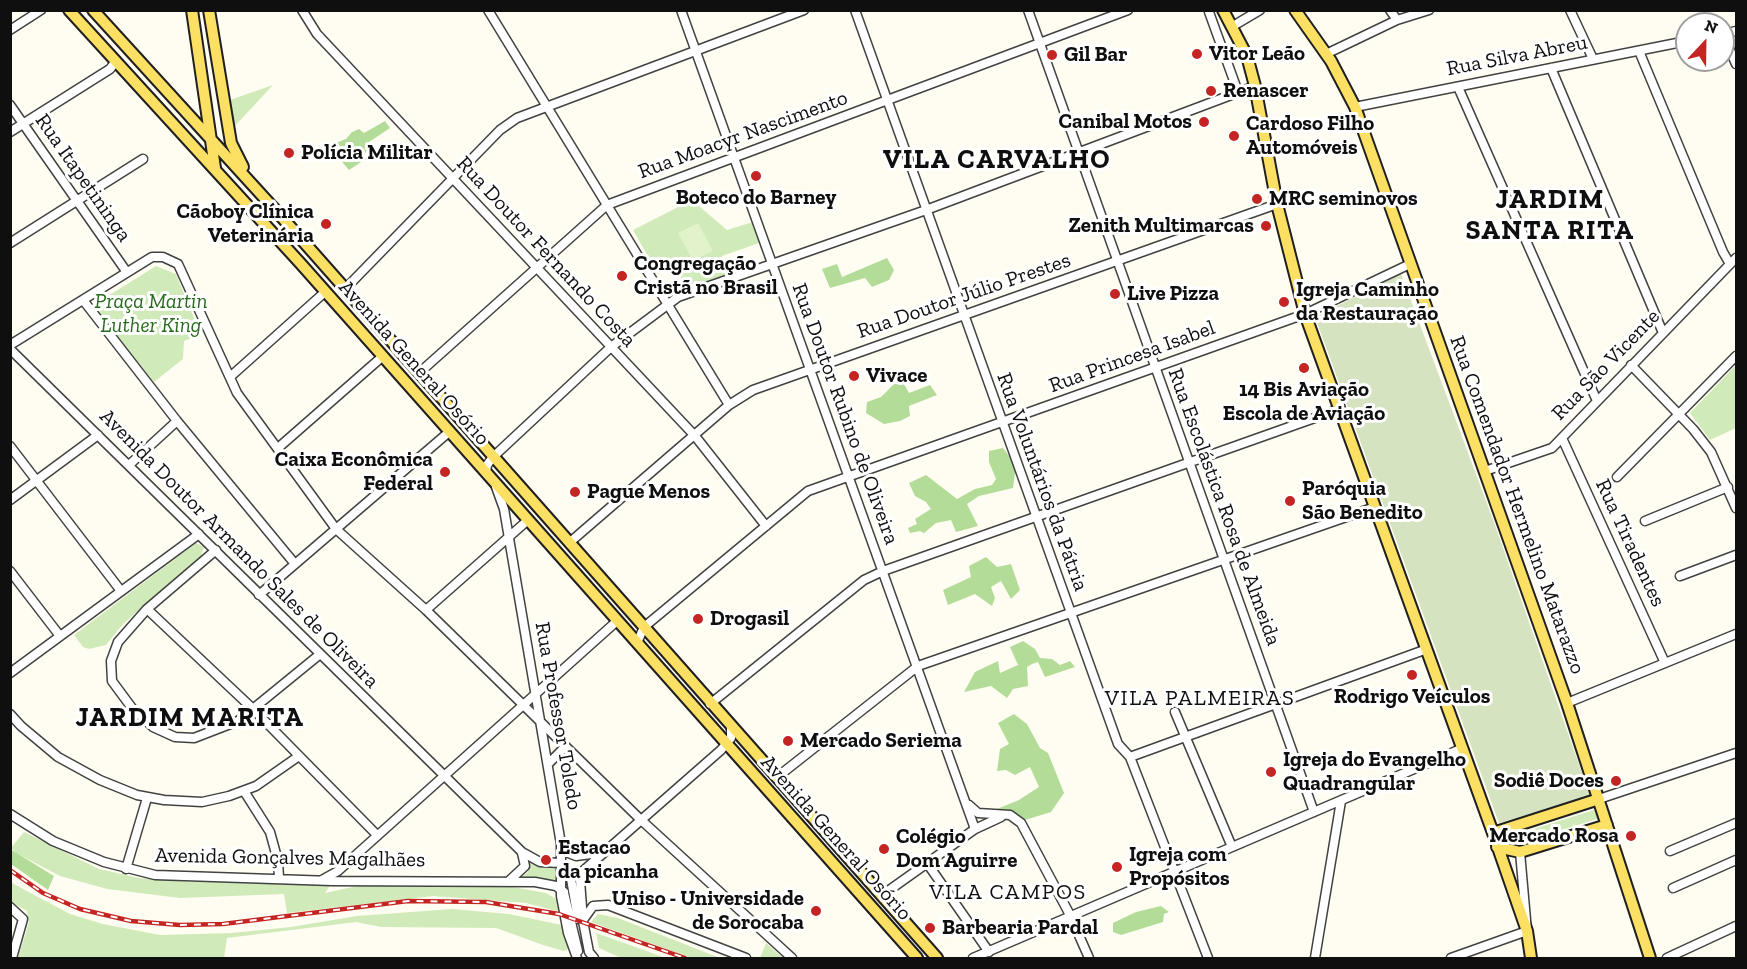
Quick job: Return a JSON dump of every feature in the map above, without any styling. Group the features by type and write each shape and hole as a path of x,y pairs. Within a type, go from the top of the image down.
{"main road":[{"name":"Avenida General Osório","path":"69,10 215,168 917,958"},
{"name":"Avenida General Osório","path":"93,10 258,190 731,728 937,958"},
{"path":"192,10 215,168"},
{"path":"209,10 231,143 238,160 258,190"},
{"path":"1223,10 1247,57 1255,86 1277,204 1305,314 1493,833 1527,931 1531,958"},
{"name":"Rua Comendador Hermelino Matarazzo","path":"1295,10 1326,54 1355,107 1567,703 1650,958"},
{"path":"1493,833 1599,799"},
{"path":"1497,847 1518,852 1607,825"},
{"path":"1510,827 1503,838 1505,845 1518,852"}],"street":[{"path":"10,30 41,10"},
{"name":"Rua Doutor Fernando Costa","path":"302,10 317,34 695,436 766,526"},
{"path":"488,10 729,405"},
{"name":"Rua Doutor Rubino de Oliveira","path":"681,10 975,829"},
{"path":"345,289 500,130 517,118 804,10"},
{"name":"Rua Voluntários da Pátria","path":"855,10 1001,424 1118,744 1130,757 1208,958"},
{"name":"Rua Escolástica Rosa de Almeida","path":"1028,10 1314,812"},
{"name":"Rua Moacyr Nascimento","path":"419,373 607,205 1128,10"},
{"path":"1233,26 1260,10"},
{"path":"1389,10 1397,20"},
{"path":"1326,54 1397,20 1429,10"},
{"path":"1570,10 1593,60"},
{"path":"1209,12 1238,92"},
{"name":"Rua Silva Abreu","path":"1355,107 1675,44"},
{"path":"1639,51 1723,252 1734,262"},
{"path":"10,132 110,69 116,61"},
{"path":"1551,68 1663,333"},
{"path":"490,477 487,465 493,457 611,348 678,297 926,210 1255,86"},
{"path":"1458,87 1597,401"},
{"name":"Rua Itapetininga","path":"10,105 126,272"},
{"path":"10,243 143,159"},
{"name":"Rua Doutor Júlio Prestes","path":"569,543 729,405 753,390 1277,204"},
{"path":"10,347 152,256 171,259 183,272 237,393 336,529 426,610 640,819 792,958"},
{"name":"Rua São Vicente","path":"1485,471 1552,448 1734,262"},
{"name":"Rua Princesa Isabel","path":"637,643 644,627 808,490 1001,424 1305,314 1410,264"},
{"path":"230,377 325,292"},
{"path":"82,300 294,564"},
{"name":"Avenida Doutor Armando Sales de Oliveira","path":"10,347 319,655 522,852"},
{"path":"278,448 383,356"},
{"path":"1617,477 1737,356"},
{"path":"1631,365 1679,414 1711,452 1737,508"},
{"path":"710,704 864,580 883,571 1340,409"},
{"path":"129,465 177,421"},
{"path":"259,595 449,432"},
{"path":"10,500 99,435"},
{"name":"Rua Tiradentes","path":"1562,438 1665,663"},
{"path":"10,446 122,591"},
{"name":"Rua Professor Toledo","path":"490,477 502,501 561,844 561,891 568,933 579,958"},
{"path":"1645,521 1728,487"},
{"path":"776,778 918,666 1375,507"},
{"path":"426,610 528,520"},
{"path":"10,673 199,534"},
{"path":"216,550 147,609 125,632 111,661 112,681 132,708 153,727 175,738 194,738 238,721 319,655"},
{"path":"1680,576 1737,555"},
{"path":"10,571 60,636"},
{"path":"147,609 253,709 377,835"},
{"path":"321,880 346,864 616,621"},
{"path":"1567,703 1737,634"},
{"path":"1130,757 1276,706 1427,649"},
{"path":"1175,712 1232,847"},
{"path":"10,714 58,757 100,780 147,798 202,802 244,791 277,773 299,756"},
{"path":"591,956 583,921 580,880 583,871 726,744 732,735 731,728"},
{"path":"548,764 565,747"},
{"path":"973,958 1463,748"},
{"path":"1599,799 1737,753"},
{"path":"244,791 270,832 278,861 279,878"},
{"path":"126,869 147,798"},
{"path":"1315,958 1341,801"},
{"path":"968,805 978,813 1017,817 1070,915 1089,958"},
{"name":"Avenida Gonçalves Magalhães","path":"10,814 54,841 126,869 155,875 343,881 510,881 549,884 561,891"},
{"path":"881,896 975,829 1004,816"},
{"path":"1670,851 1737,823"},
{"path":"561,844 566,852 576,856 601,853"},
{"path":"522,852 540,862 560,863 570,873 581,936 591,956"},
{"path":"510,881 516,878 525,866 522,852"},
{"path":"1451,958 1527,931 1518,852"},
{"path":"1672,888 1737,860"},
{"path":"343,881 346,864"},
{"path":"927,864 989,952"},
{"path":"583,921 593,906 608,905 746,958"},
{"path":"12,958 23,919 15,910"},
{"path":"1666,958 1737,926"}],"green space":[{"path":"273,85 233,128 230,100"},
{"path":"385,121 390,128 366,144 368,149 363,156 364,160 349,170 331,149 333,144 346,139 352,132 359,129 364,133"},
{"path":"692,200 727,230 753,222 762,242 722,256 728,274 687,289 674,265 658,274 633,230"},
{"path":"698,223 713,251 693,261 678,233"},
{"path":"887,258 894,270 889,280 872,287 865,278 830,288 822,269 837,264 842,277"},
{"name":"Praça Martin Luther King","path":"156,266 176,274 201,335 184,341 183,359 154,382 95,308 95,304"},
{"path":"1401,274 1495,525 1590,796 1499,823 1315,317"},
{"path":"1736,365 1736,428 1710,440 1690,413"},
{"path":"894,384 904,384 909,393 930,385 937,395 909,406 910,416 900,421 884,424 866,413 867,402 881,397"},
{"path":"1003,448 1016,465 1013,488 979,496 967,504 978,526 956,532 951,520 936,523 924,533 920,531 910,533 908,528 917,524 915,519 931,509 926,502 915,496 909,483 926,475 957,499 975,489 992,485 996,479 989,462 989,451"},
{"path":"196,543 204,547 201,556 123,624 106,645 89,649 83,647 74,635"},
{"path":"986,557 997,567 1011,564 1020,590 1011,599 1001,581 991,587 995,598 992,606 975,594 948,605 943,590 971,577 969,566"},
{"path":"1023,641 1035,649 1040,658 1052,659 1060,665 1070,661 1075,667 1045,677 1038,662 1032,664 1027,667 1028,686 1013,689 1007,698 991,686 964,692 975,672 998,661 1000,673 1018,665 1010,647"},
{"path":"1014,714 1027,724 1040,748 1048,753 1064,793 1051,812 1025,820 997,809 1019,800 1039,787 1030,767 1015,775 1006,770 997,771 1000,749 1009,744 998,723"},
{"path":"1599,810 1600,818 1517,844 1509,841 1510,837 1515,835"},
{"path":"24,832 99,869 139,878 191,882 325,883 329,887 325,893 357,886 513,887 546,893 556,899 561,912 526,903 433,896 287,913 284,894 180,898 107,889 60,876 16,853 11,848"},
{"path":"10,849 54,876 48,890 11,864"},
{"path":"529,860 556,867 558,881 522,877 528,872"},
{"path":"10,882 70,914 103,924 160,935 232,933 291,927 357,916 452,909 509,914 562,925 568,949 564,951 543,945 496,928 381,927 356,922 227,938 224,958 18,958 29,922 27,911 11,902"},
{"path":"1161,906 1169,912 1164,914 1163,922 1121,935 1113,932 1113,923 1136,912"},
{"path":"598,914 618,918 720,958 691,958 591,922"},
{"path":"596,933 666,958 621,958 599,948"},
{"path":"766,943 783,958 760,958"}],"railway":[{"path":"10,870 43,893 80,909 131,921 180,925 223,924 408,901 486,902 559,914 685,958"}],"place":[{"name":"Vitor Leão","path":"1197,54"},
{"name":"Gil Bar","path":"1052,55"},
{"name":"Renascer","path":"1211,91"},
{"name":"Canibal Motos","path":"1204,122"},
{"name":"Cardoso Filho Automóveis","path":"1234,136"},
{"name":"Polícia Militar","path":"289,153"},
{"name":"Boteco do Barney","path":"756,176"},
{"name":"MRC seminovos","path":"1257,199"},
{"name":"Cãoboy Clínica Veterinária","path":"326,224"},
{"name":"Zenith Multimarcas","path":"1266,226"},
{"name":"Congregação Cristã no Brasil","path":"622,276"},
{"name":"Live Pizza","path":"1115,294"},
{"name":"Igreja Caminho da Restauração","path":"1284,302"},
{"name":"14 Bis Aviação Escola de Aviação","path":"1304,368"},
{"name":"Vivace","path":"854,376"},
{"name":"Caixa Econômica Federal","path":"445,472"},
{"name":"Pague Menos","path":"575,492"},
{"name":"Paróquia São Benedito","path":"1290,501"},
{"name":"Drogasil","path":"698,619"},
{"name":"Rodrigo Veículos","path":"1412,675"},
{"name":"Mercado Seriema","path":"788,741"},
{"name":"Igreja do Evangelho Quadrangular","path":"1271,772"},
{"name":"Sodiê Doces","path":"1616,781"},
{"name":"Mercado Rosa","path":"1631,836"},
{"name":"Colégio Dom Aguirre","path":"884,849"},
{"name":"Estacao da picanha","path":"546,860"},
{"name":"Igreja com Propósitos","path":"1117,867"},
{"name":"Uniso - Universidade de Sorocaba","path":"816,911"},
{"name":"Barbearia Pardal","path":"930,928"}],"district":[{"name":"VILA CARVALHO","path":"997,160"},
{"name":"JARDIM SANTA RITA","path":"1550,216"},
{"name":"VILA PALMEIRAS","path":"1200,699"},
{"name":"JARDIM MARITA","path":"190,718"},
{"name":"VILA CAMPOS","path":"1008,893"}]}
